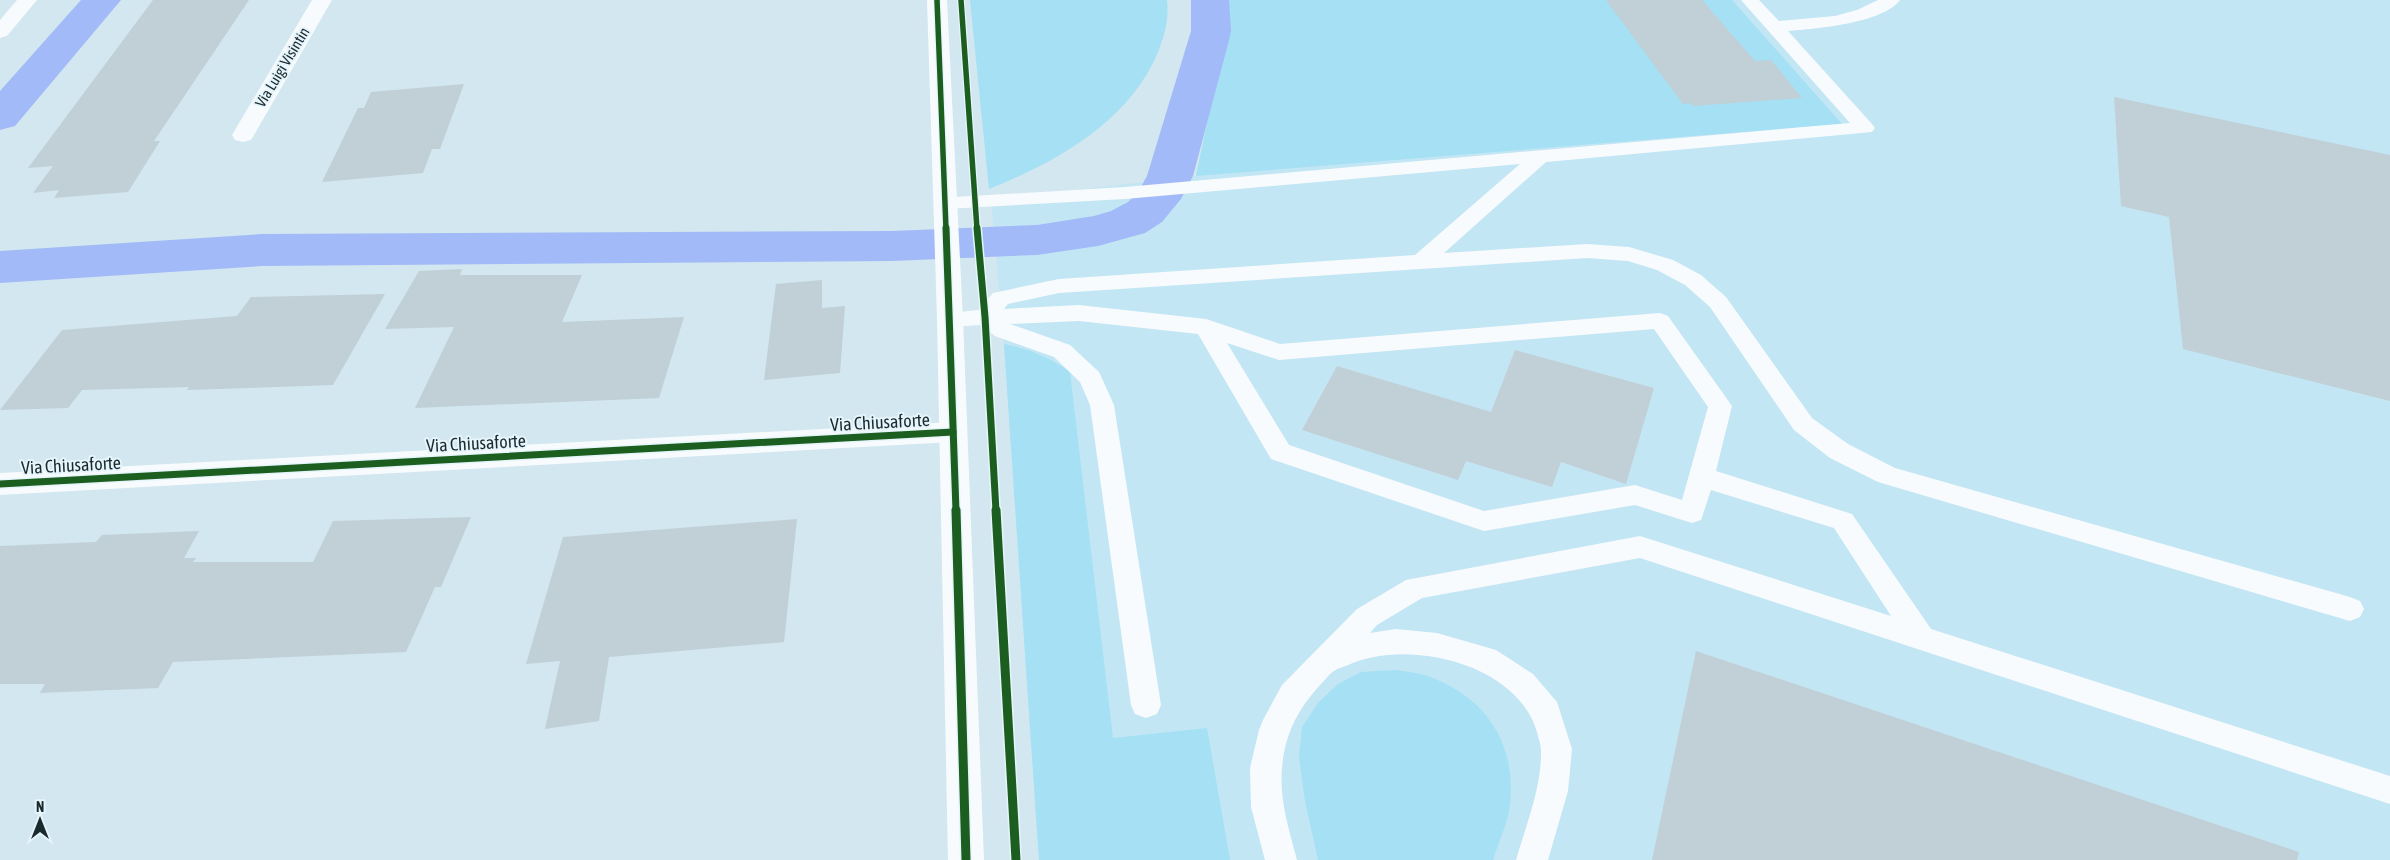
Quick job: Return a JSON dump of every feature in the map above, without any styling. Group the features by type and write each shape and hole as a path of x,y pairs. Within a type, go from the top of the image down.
{"street":[{"path":"0,32 27,0"},
{"name":"Via Luigi Visintin","path":"242,135 322,0"},
{"name":"Via Chiusaforte","path":"937,0 948,255 966,860"},
{"name":"Via Chiusaforte","path":"0,484 953,432"}],"lane":[{"path":"945,213 1125,193 1865,128 1750,0"},
{"path":"1774,27 1826,24 1854,18 1878,8 1891,0"},
{"path":"1421,262 1538,158"},
{"path":"985,317 1001,298 1059,286 1587,251 1629,254 1664,265 1693,280 1718,302 1803,424 1839,451 1887,474 2350,609"},
{"path":"950,319 1079,313 1206,328 1279,352 1660,321 1720,406 1692,513 1635,496 1484,521 1280,452 1206,328"},
{"path":"985,317 1003,330 1062,351 1090,378 1102,405 1146,705"},
{"path":"1702,477 1843,521 1921,638"},
{"path":"1281,860 1267,807 1266,768 1274,730 1293,694 1367,617 1416,588 1640,547 2390,790"},
{"path":"1322,663 1358,647 1396,641 1437,645 1486,659 1523,684 1546,711 1557,749 1552,791 1532,860"}],"shaded area":[{"path":"970,0 1167,0 1167,20 1158,52 1145,77 1129,99 1109,119 1088,137 1040,166 989,189"},
{"path":"1224,0 2390,0 2390,860 1039,860 1004,344 991,200 1196,176 1228,23"},
{"path":"1224,0 1732,0 1842,124 1196,176 1228,23"},
{"path":"1004,344 1038,354 1070,372 1113,738 1207,728 1230,860 1039,860"},
{"path":"1396,670 1429,676 1453,688 1470,699 1484,712 1495,728 1503,745 1511,783 1509,812 1493,860 1318,860 1305,801 1299,757 1302,727 1318,703 1338,684 1361,672"}],"building":[{"path":"153,0 249,0 154,141 160,141 128,192 54,198 59,190 33,193 53,166 28,168"},
{"path":"1606,0 1702,0 1755,61 1771,60 1802,98 1693,106 1691,103 1683,104"},
{"path":"464,84 440,149 432,149 423,173 322,182 358,108 364,108 371,92"},
{"path":"2114,97 2390,155 2390,401 2183,349 2169,217 2121,206"},
{"path":"462,269 460,275 582,275 562,322 684,317 659,398 415,408 454,327 385,329 419,271"},
{"path":"822,280 822,308 845,306 840,373 764,380 776,284"},
{"path":"385,294 333,385 187,390 189,387 82,390 68,408 0,410 62,330 237,316 251,297"},
{"path":"1515,350 1654,388 1626,484 1561,462 1552,487 1466,461 1458,480 1302,430 1337,366 1491,412"},
{"path":"471,517 441,587 435,587 406,652 173,662 158,688 40,693 45,684 0,684 0,546 96,542 102,535 199,531 184,558 196,558 193,562 313,562 333,521"},
{"path":"797,519 784,642 609,657 599,721 545,729 560,661 526,664 563,537"},
{"path":"1696,651 2299,852 2297,860 1652,860"}],"waterway":[{"path":"0,117 102,0"},
{"path":"0,267 262,250 892,246 1037,240 1098,231 1128,222 1145,212 1158,199 1170,176 1211,31 1210,0"}],"cycle path":[{"path":"937,0 950,319 966,860"},
{"path":"961,0 974,201 985,317 1016,860"},
{"path":"0,484 953,432"}]}
